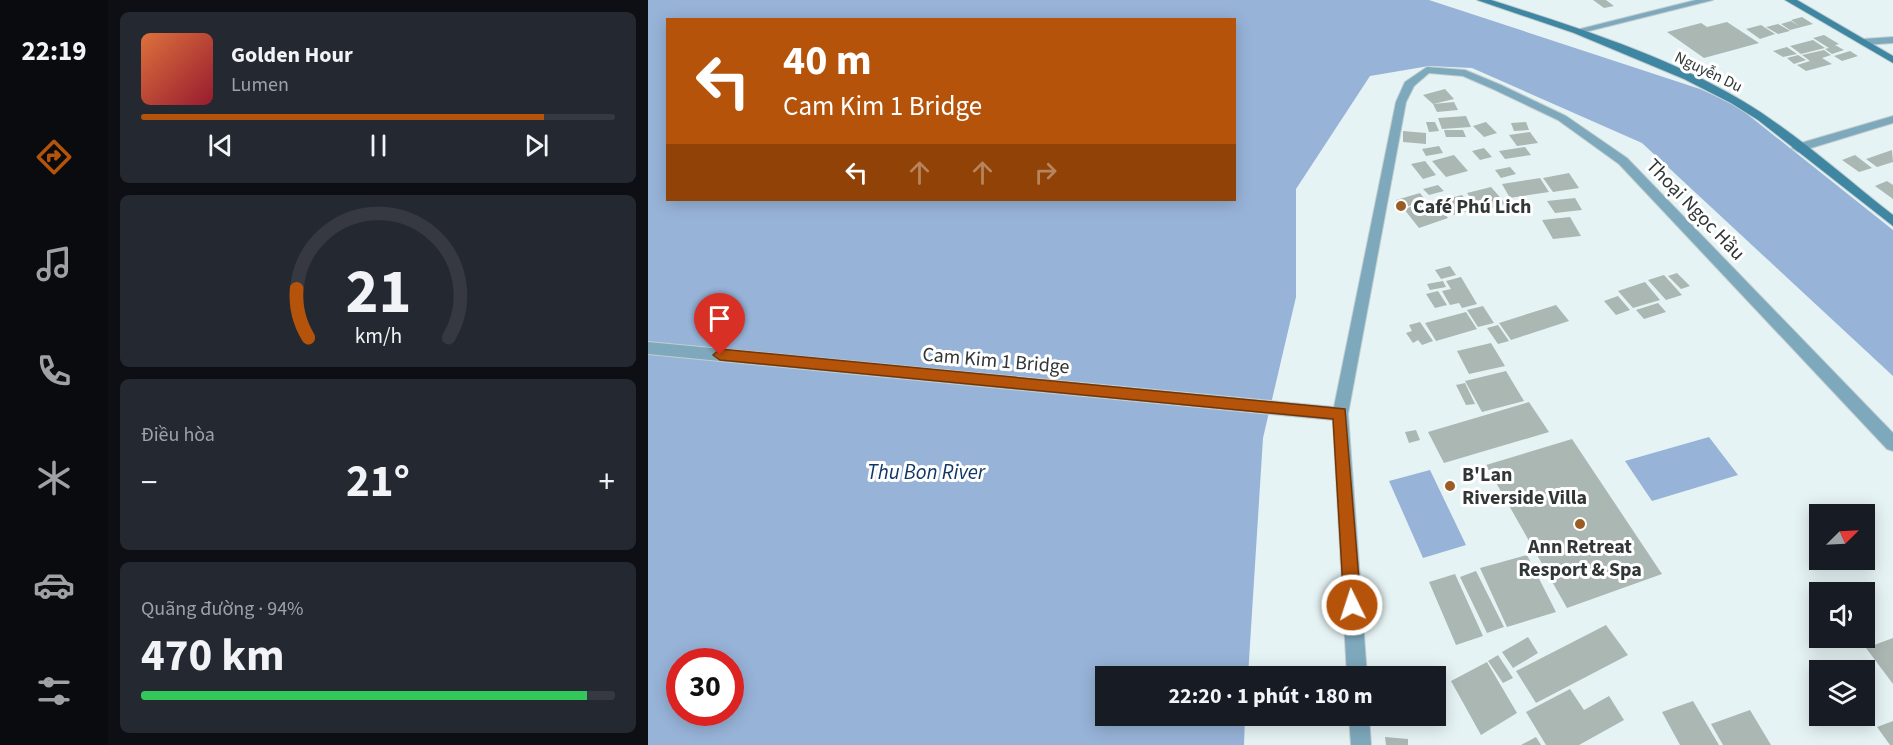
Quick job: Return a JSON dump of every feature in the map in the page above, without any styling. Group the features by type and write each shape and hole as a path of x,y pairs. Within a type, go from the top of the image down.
{"street":[{"name":"Nguyễn Du","path":"1482,0 1577,31 1688,77 1734,101 1762,118 1893,222"},
{"path":"1577,31 1708,0"},
{"path":"1790,0 1893,60"},
{"path":"1863,42 1893,40"},
{"name":"Thoại Ngọc Hầu","path":"1340,414 1401,102 1409,84 1427,70 1465,73 1497,87 1562,118 1623,161 1893,444"},
{"path":"1798,147 1893,119"},
{"name":"Cam Kim 1 Bridge","path":"648,348 1340,414"},
{"path":"1340,414 1356,666"},
{"path":"1360,726 1361,745"}],"water":[{"name":"Thu Bon River","path":"648,0 1429,0 1700,89 1737,106 1893,230 1893,376 1642,143 1472,68 1429,66 1370,76 1296,189 1296,297 1263,438 1249,666 1095,666 1095,726 1245,726 1244,745 648,745"},
{"path":"1709,437 1738,475 1652,501 1625,461"},
{"path":"1430,470 1466,545 1423,558 1389,481"}],"building":[{"path":"1593,0 1606,0 1614,6 1604,8"},
{"path":"1802,17 1813,24 1790,30 1781,24 1791,21 1799,26 1791,20"},
{"path":"1727,22 1759,43 1704,58 1667,32 1701,23 1707,27"},
{"path":"1778,24 1790,31 1778,34 1766,27"},
{"path":"1761,25 1775,34 1760,39 1746,29"},
{"path":"1824,35 1844,50 1832,54 1825,49 1829,48 1813,38"},
{"path":"1813,40 1825,48 1801,54 1790,46"},
{"path":"1787,47 1797,54 1783,57 1773,51"},
{"path":"1824,50 1831,55 1822,58 1832,64 1806,71 1797,65 1810,61 1802,55"},
{"path":"1850,51 1858,56 1842,61 1834,56"},
{"path":"1798,55 1806,60 1794,64 1787,58"},
{"path":"1445,89 1454,99 1433,104 1423,95"},
{"path":"1454,102 1458,110 1437,112 1433,104"},
{"path":"1466,116 1471,127 1442,129 1438,118"},
{"path":"1426,122 1435,122 1439,131 1429,132"},
{"path":"1486,122 1497,133 1484,137 1473,126"},
{"path":"1526,122 1529,130 1514,131 1511,123"},
{"path":"1444,130 1463,130 1466,137 1446,137"},
{"path":"1403,131 1426,133 1426,144 1403,142"},
{"path":"1530,132 1538,143 1517,146 1509,135"},
{"path":"1439,146 1443,153 1426,156 1422,149"},
{"path":"1525,147 1531,155 1505,159 1499,151"},
{"path":"1484,148 1492,157 1480,160 1472,151"},
{"path":"1892,150 1893,162 1877,167 1866,159"},
{"path":"1454,155 1468,171 1446,177 1432,161"},
{"path":"1855,155 1872,168 1859,172 1842,160"},
{"path":"1425,161 1436,175 1423,179 1411,164"},
{"path":"1510,167 1516,174 1501,178 1495,170"},
{"path":"1569,173 1579,188 1553,192 1543,178"},
{"path":"1540,178 1549,192 1510,198 1502,184"},
{"path":"1887,181 1893,185 1893,199 1875,186"},
{"path":"1438,185 1444,191 1429,195 1423,189"},
{"path":"1491,187 1506,204 1481,211 1467,193"},
{"path":"1420,193 1426,201 1402,208 1396,200"},
{"path":"1462,195 1474,209 1454,215 1443,200"},
{"path":"1575,198 1582,210 1555,213 1547,201"},
{"path":"1433,200 1448,218 1419,228 1404,209"},
{"path":"1570,217 1581,236 1553,239 1542,220"},
{"path":"1450,266 1456,275 1441,279 1435,270"},
{"path":"1677,273 1690,286 1681,289 1668,276"},
{"path":"1664,275 1682,295 1666,300 1648,280"},
{"path":"1461,277 1477,304 1462,308 1459,303 1450,305 1442,291 1451,289 1446,281"},
{"path":"1443,281 1446,287 1430,290 1427,284"},
{"path":"1645,282 1660,300 1633,308 1618,291"},
{"path":"1438,291 1447,305 1435,308 1426,294"},
{"path":"1618,296 1630,310 1616,315 1604,301"},
{"path":"1658,303 1666,312 1644,319 1636,310"},
{"path":"1556,305 1569,321 1511,340 1499,323"},
{"path":"1483,306 1494,323 1478,327 1467,310"},
{"path":"1466,312 1477,329 1436,341 1425,323"},
{"path":"1420,322 1433,341 1422,345 1418,340 1413,343 1406,333 1412,331 1409,325"},
{"path":"1498,325 1509,341 1498,344 1487,328"},
{"path":"1491,343 1505,366 1469,374 1457,351"},
{"path":"1506,371 1524,401 1482,412 1465,381"},
{"path":"1465,383 1475,404 1466,405 1456,385"},
{"path":"1529,402 1549,432 1444,463 1428,432"},
{"path":"1416,430 1420,440 1409,443 1405,432"},
{"path":"1572,439 1662,574 1567,608 1486,465"},
{"path":"1527,555 1556,612 1507,627 1480,568"},
{"path":"1476,571 1504,627 1487,633 1460,577"},
{"path":"1455,574 1483,636 1456,645 1429,582"},
{"path":"1606,625 1628,655 1536,703 1516,671"},
{"path":"1528,637 1538,653 1513,668 1502,652"},
{"path":"1893,638 1893,684 1866,648 1875,648 1875,645"},
{"path":"1498,655 1513,678 1503,683 1488,661"},
{"path":"1487,662 1517,713 1481,735 1451,681"},
{"path":"1570,689 1584,710 1609,696 1624,720 1579,745 1546,745 1526,712"},
{"path":"1693,701 1719,745 1680,745 1662,712"},
{"path":"1750,710 1771,745 1723,745 1711,724"},
{"path":"1893,721 1893,745 1890,745 1877,727"},
{"path":"1385,737 1408,739 1408,745 1386,745"},
{"path":"1536,737 1541,745 1521,745"}],"place":[{"name":"Café Phú Lich","path":"1401,206"},
{"name":"B'Lan Riverside Villa","path":"1450,486"},
{"name":"Ann Retreat Resport & Spa","path":"1580,524"}],"route":[{"path":"720,355 1340,414 1352,605"}]}
